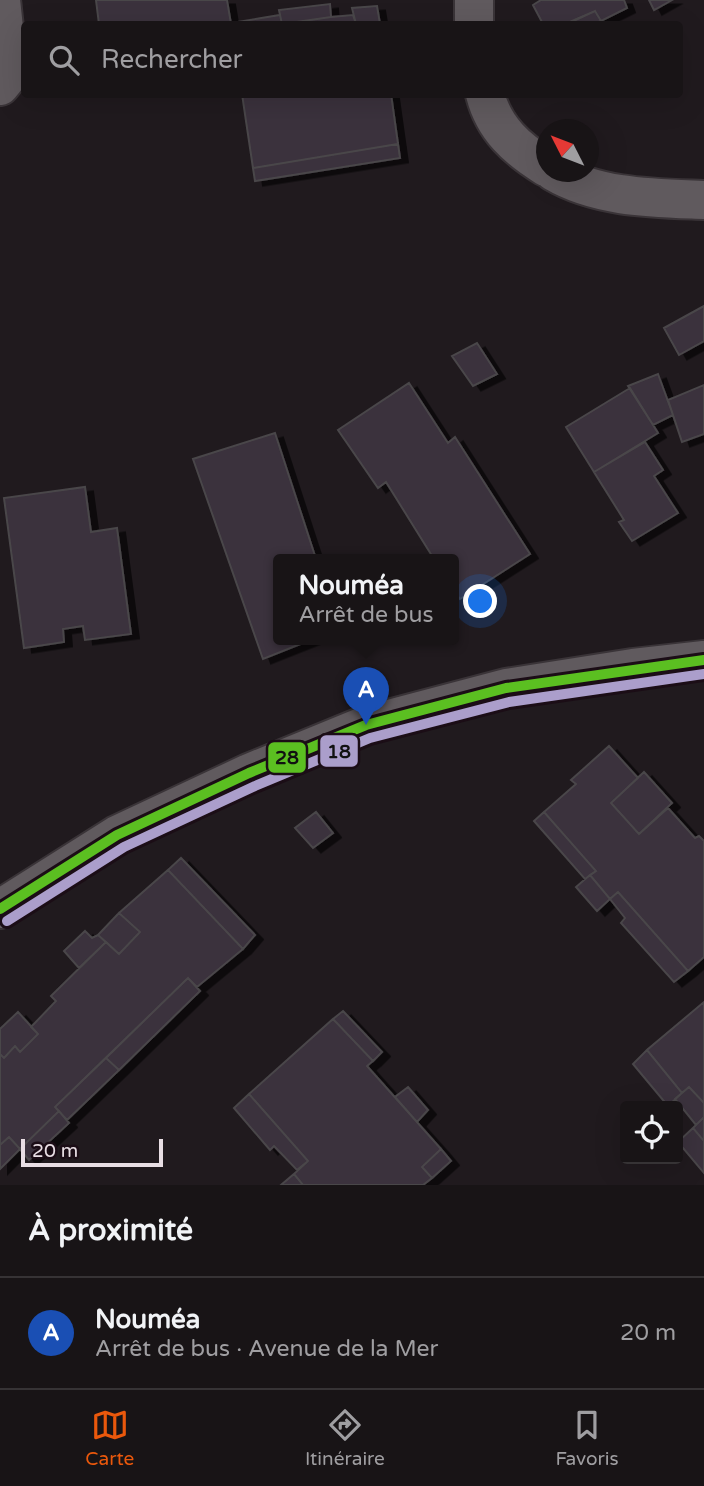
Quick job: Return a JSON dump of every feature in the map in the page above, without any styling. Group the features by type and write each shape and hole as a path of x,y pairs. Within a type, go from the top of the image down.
{"street":[{"path":"0,86 9,75 1,0"},
{"path":"474,0 474,21"},
{"path":"486,98 491,117 525,154 536,160"},
{"path":"580,182 634,197 704,200"},
{"path":"0,909 117,835 249,773 366,725 506,688 704,660"}],"building":[{"path":"96,0 227,0 230,21 99,21"},
{"path":"541,0 624,0 627,8 601,21 595,11 572,21 541,21 533,5"},
{"path":"649,0 672,0 654,10"},
{"path":"330,4 331,17 281,21 279,10"},
{"path":"377,6 380,21 355,21 352,8"},
{"path":"595,11 601,21 573,21"},
{"path":"280,15 281,21 243,21"},
{"path":"353,15 355,21 304,21"},
{"path":"243,98 392,98 398,144 253,168"},
{"path":"398,144 400,158 255,181 253,168"},
{"path":"704,306 704,341 679,355 664,328"},
{"path":"477,343 497,374 473,386 452,356"},
{"path":"658,374 673,415 653,425 628,386"},
{"path":"409,383 448,443 455,437 530,554 460,599 459,554 431,554 386,482 378,488 338,430"},
{"path":"704,385 704,434 682,442 668,400"},
{"path":"630,388 658,433 594,472 566,427"},
{"path":"275,433 314,554 273,554 273,645 298,645 263,659 193,459"},
{"path":"645,442 663,470 654,476 678,513 632,541 619,522 624,520 594,472"},
{"path":"85,487 91,532 117,528 131,634 85,640 83,626 63,629 64,642 24,648 4,498"},
{"path":"609,746 638,778 611,803 639,834 668,808 695,838 699,836 704,841 704,957 688,971 618,892 610,899 590,875 596,871 544,812 576,784 571,780"},
{"path":"644,772 672,803 639,834 611,803"},
{"path":"316,812 333,833 313,848 295,828"},
{"path":"544,812 596,871 585,879 534,821"},
{"path":"181,858 255,935 243,949 168,870"},
{"path":"168,870 243,949 197,987 188,978 55,1107 59,1111 20,1149 9,1137 0,1145 0,1054 4,1058 15,1046 20,1052 38,1034 31,1027 56,1001 51,996 106,942 119,954 140,932 119,913"},
{"path":"590,875 610,899 597,911 576,887"},
{"path":"618,892 688,971 674,982 621,923 625,918 610,899"},
{"path":"119,913 140,932 119,954 98,935"},
{"path":"85,931 92,938 98,935 106,942 79,968 64,951"},
{"path":"188,978 200,991 119,1070 106,1058"},
{"path":"704,1002 704,1103 689,1087 682,1093 647,1050"},
{"path":"343,1011 382,1052 373,1061 333,1019"},
{"path":"18,1012 38,1034 20,1052 15,1046 4,1058 0,1054 0,1029"},
{"path":"333,1019 373,1061 367,1066 441,1149 422,1167 432,1178 423,1185 303,1185 294,1174 308,1161 249,1094"},
{"path":"647,1050 682,1093 673,1101 664,1101 633,1064"},
{"path":"106,1058 119,1070 67,1120 55,1107"},
{"path":"408,1087 428,1110 417,1122 395,1097"},
{"path":"689,1087 704,1103 704,1117 696,1125 683,1109 683,1101 675,1099"},
{"path":"249,1094 308,1161 297,1170 274,1146 270,1150 234,1108"},
{"path":"59,1111 69,1123 29,1160 20,1149"},
{"path":"704,1117 704,1141 693,1128"},
{"path":"693,1128 704,1141 704,1173 683,1148 683,1137"},
{"path":"9,1137 20,1149 0,1169 0,1145"},
{"path":"441,1149 451,1161 432,1178 422,1167"},
{"path":"294,1174 303,1185 281,1185"}],"transit line":[{"name":"28","path":"0,909 117,835 249,773 366,725 506,688 704,660"},
{"name":"18","path":"7,921 124,847 255,786 370,738 509,702 704,674"}],"place":[{"name":"Nouméa","path":"366,725"}]}
